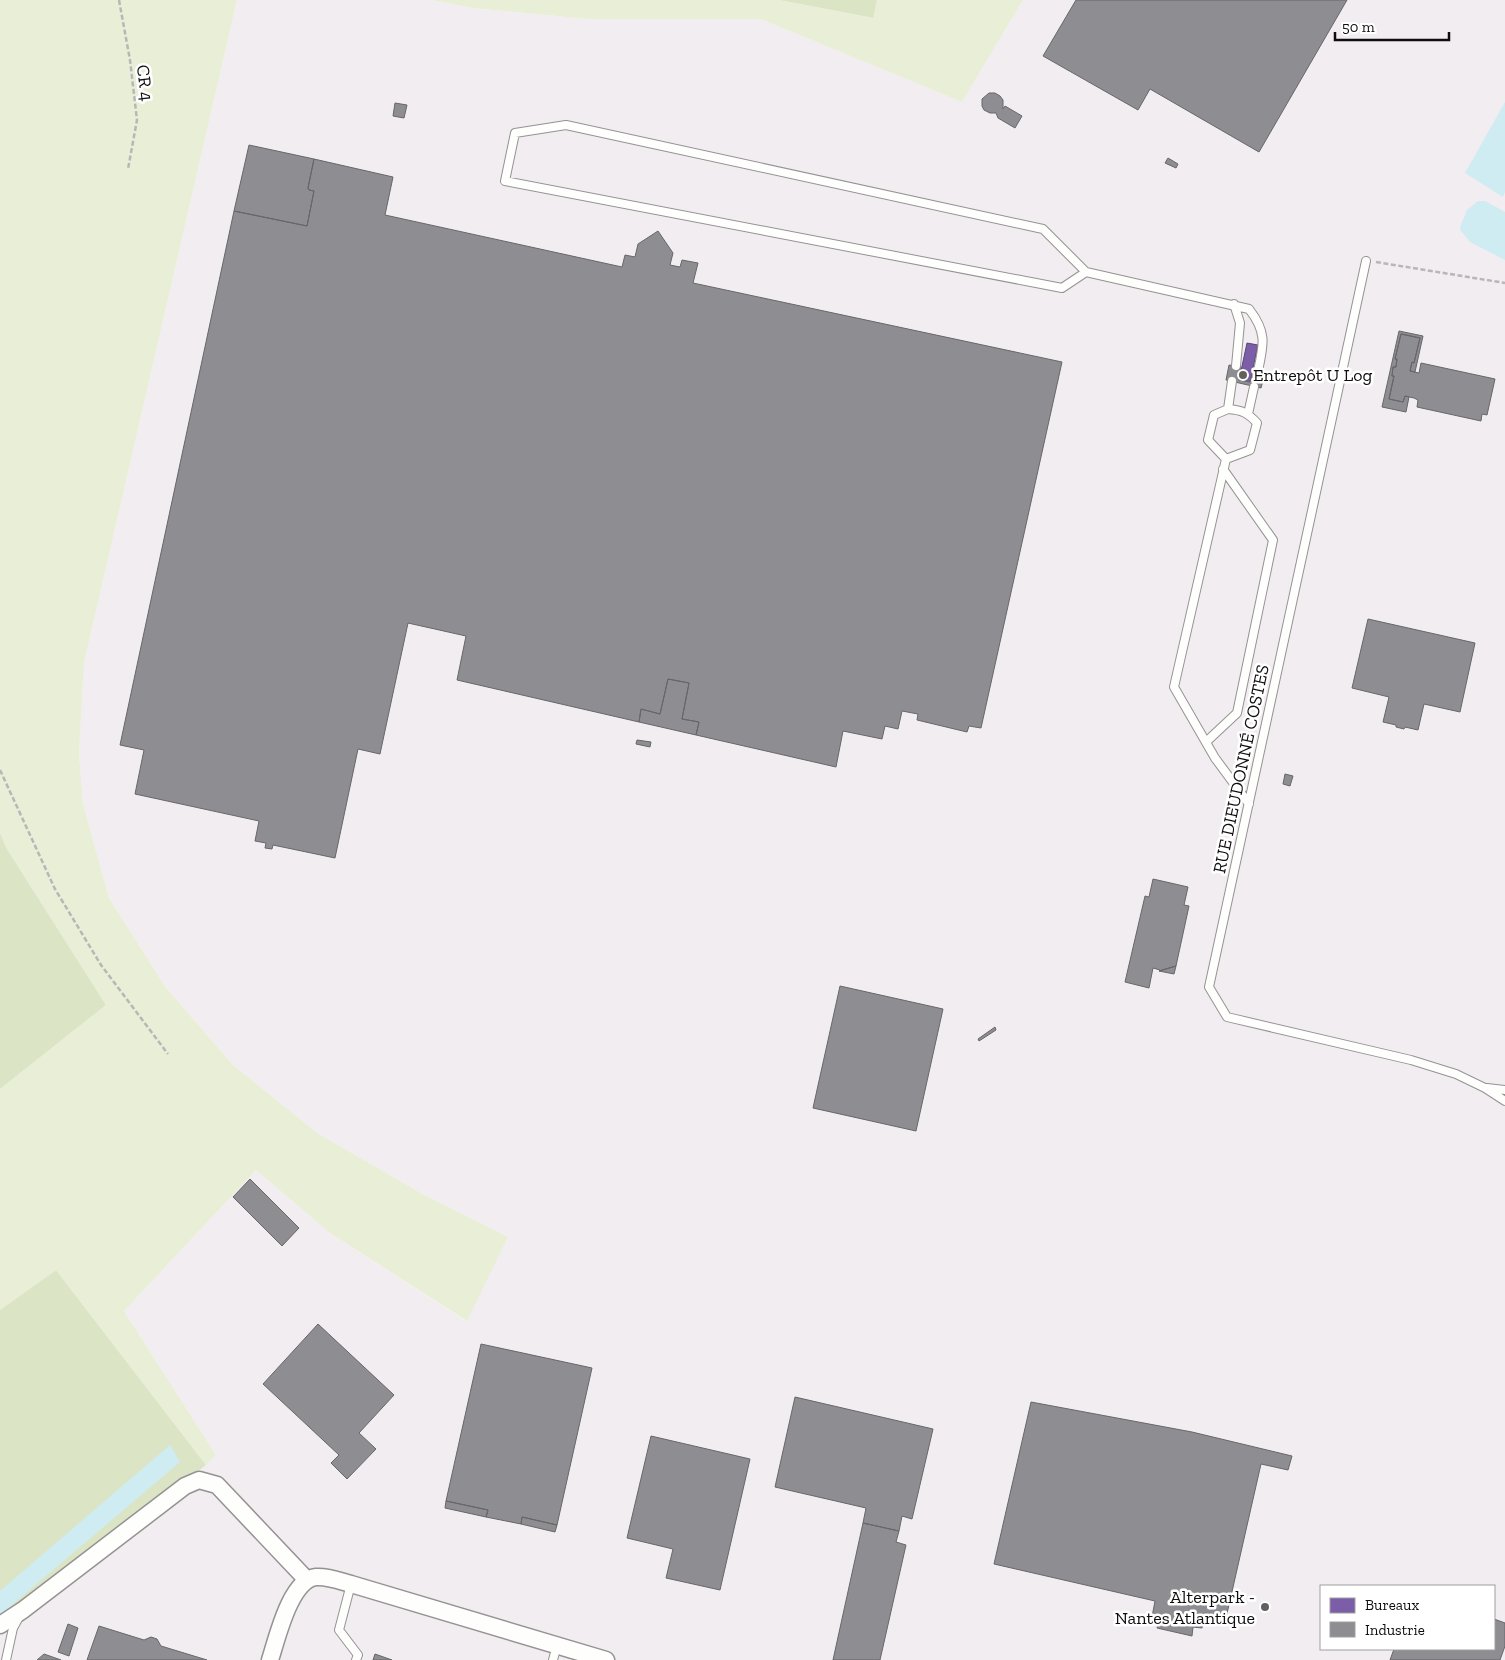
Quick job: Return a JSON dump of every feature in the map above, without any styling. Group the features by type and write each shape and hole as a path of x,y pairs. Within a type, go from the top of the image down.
{"street":[{"path":"0,1625 23,1610 185,1486 199,1480 217,1485 307,1580"},
{"path":"270,1660 289,1604 307,1580 316,1577 330,1578 351,1584 555,1652 606,1660"}],"lane":[{"path":"1086,272 1062,288 505,181 515,133 566,125 1043,229 1086,272 1234,304 1249,309 1263,332 1263,347 1258,371"},
{"name":"RUE DIEUDONNÉ COSTES","path":"1366,261 1209,987 1227,1017 1411,1060 1456,1074 1485,1088 1505,1101"},
{"path":"1234,304 1240,323 1236,366"},
{"path":"1228,409 1232,381"},
{"path":"1248,414 1254,387"},
{"path":"1228,409 1239,410 1248,414 1256,423 1250,450 1226,459 1208,440 1214,415 1228,409"},
{"path":"1226,459 1174,687 1215,758 1249,804"},
{"path":"1206,742 1237,714 1273,540 1224,469"},
{"name":"RUE DIEUDONNÉ COSTES","path":"1485,1088 1505,1090"},
{"path":"351,1584 339,1630 358,1655 356,1660"},
{"path":"6,1660 13,1628 23,1610"}],"path":[{"name":"CR 4","path":"119,0 138,120 128,169"},
{"path":"1366,261 1505,283"},
{"path":"0,770 55,889 101,965 168,1054"}],"shaded area":[{"path":"237,0 432,0 473,8 588,19 761,19 962,102 1023,0 1505,0 1505,1660 0,1660 0,1621 17,1611 206,1465 216,1455 124,1311 256,1170 330,1233 466,1321 508,1237 426,1196 317,1133 233,1065 166,988 109,898 83,804 79,753 84,663"}],"green space":[{"path":"0,0 237,0 84,663 79,753 83,804 109,898 166,988 233,1065 317,1133 426,1196 508,1237 467,1321 330,1233 256,1170 124,1311 216,1455 206,1465 56,1270 0,1310 0,1089 106,1005 7,849 0,833"},
{"path":"432,0 779,0 872,18 877,0 1023,0 962,102 761,19 588,19 473,8"},
{"path":"779,0 877,0 873,18"},
{"path":"0,833 7,849 106,1005 0,1089"},
{"path":"56,1270 206,1465 17,1611 0,1621 0,1310"}],"water":[{"path":"1505,102 1505,192 1503,197 1465,173"},
{"path":"1478,201 1485,201 1505,212 1505,260 1470,242 1461,231 1460,227 1467,210"},
{"path":"170,1445 180,1462 0,1615 0,1591"}],"building: Bureaux":[{"path":"1247,343 1258,345 1250,382 1239,380"}],"building: Industrie":[{"path":"1076,0 1347,0 1259,152 1150,89 1138,110 1043,56"},
{"path":"989,93 995,93 1000,96 1003,100 1003,109 1005,106 1022,116 1015,128 998,118 996,113 984,110 982,99"},
{"path":"395,103 407,105 404,118 393,116"},
{"path":"249,145 314,159 308,188 314,191 307,226 234,211"},
{"path":"1168,158 1178,164 1176,168 1165,163"},
{"path":"314,159 393,177 385,215 622,267 625,255 635,257 638,244 658,231 673,253 670,265 680,267 682,260 698,263 693,283 1062,362 981,728 969,726 967,732 917,720 918,714 902,711 898,729 885,726 882,739 843,731 836,767 696,735 699,722 682,719 689,683 668,679 660,714 641,709 639,722 457,680 466,636 408,623 380,754 358,749 335,858 273,845 272,849 265,848 266,843 255,841 259,821 135,794 144,750 120,745 234,211 307,226 314,191 308,188"},
{"path":"1399,331 1423,336 1415,372 1410,371 1412,362 1414,363 1420,338 1401,334 1395,359 1397,359 1396,367 1393,367 1392,376 1394,376 1389,399 1403,402 1405,396 1409,397 1406,412 1382,407"},
{"path":"1401,334 1420,338 1414,363 1412,362 1410,371 1419,373 1421,363 1495,379 1487,415 1482,414 1481,421 1417,407 1418,400 1414,398 1405,396 1403,402 1389,399 1394,376 1392,376 1393,367 1396,367 1397,359 1395,359"},
{"path":"1229,365 1241,367 1239,380 1250,382 1253,370 1265,373 1261,388 1226,380"},
{"path":"1368,619 1475,643 1460,712 1424,704 1418,730 1405,727 1404,729 1383,722 1389,697 1352,688"},
{"path":"668,679 689,683 682,719 699,722 696,735 639,722 641,709 660,714"},
{"path":"637,740 651,742 650,747 636,744"},
{"path":"1285,774 1293,776 1290,786 1283,784"},
{"path":"1153,879 1188,887 1184,905 1189,906 1176,966 1159,971 1153,968 1149,988 1125,982 1145,896 1149,897"},
{"path":"1176,966 1174,974 1159,971"},
{"path":"840,986 943,1009 916,1131 813,1108"},
{"path":"995,1027 996,1030 979,1041 978,1039"},
{"path":"250,1179 299,1228 282,1246 233,1197"},
{"path":"318,1324 394,1395 359,1433 376,1449 347,1479 331,1463 339,1455 263,1384"},
{"path":"481,1344 592,1368 557,1525 522,1517 521,1524 486,1517 488,1510 446,1501"},
{"path":"795,1397 933,1429 912,1519 902,1516 899,1531 863,1523 866,1508 775,1487"},
{"path":"1031,1402 1192,1432 1292,1456 1288,1470 1261,1464 1226,1618 1205,1613 1202,1628 1193,1627 1192,1636 1157,1628 1159,1619 1152,1617 1155,1601 994,1564"},
{"path":"651,1436 750,1459 720,1590 666,1578 673,1549 627,1538"},
{"path":"446,1501 488,1510 486,1517 445,1508"},
{"path":"522,1517 557,1525 555,1532 521,1524"},
{"path":"863,1523 899,1531 896,1542 906,1545 880,1660 833,1660"},
{"path":"1495,1619 1505,1623 1505,1646 1500,1660 1390,1660 1394,1650 1495,1650"},
{"path":"68,1624 78,1628 69,1656 58,1652"},
{"path":"99,1626 144,1640 151,1637 157,1639 161,1646 207,1660 87,1660"},
{"path":"44,1654 61,1660 37,1660"},
{"path":"375,1654 392,1660 373,1660"}],"place":[{"name":"Entrepôt U Log","path":"1243,375"},
{"name":"Alterpark - Nantes Atlantique","path":"1265,1607"}]}
